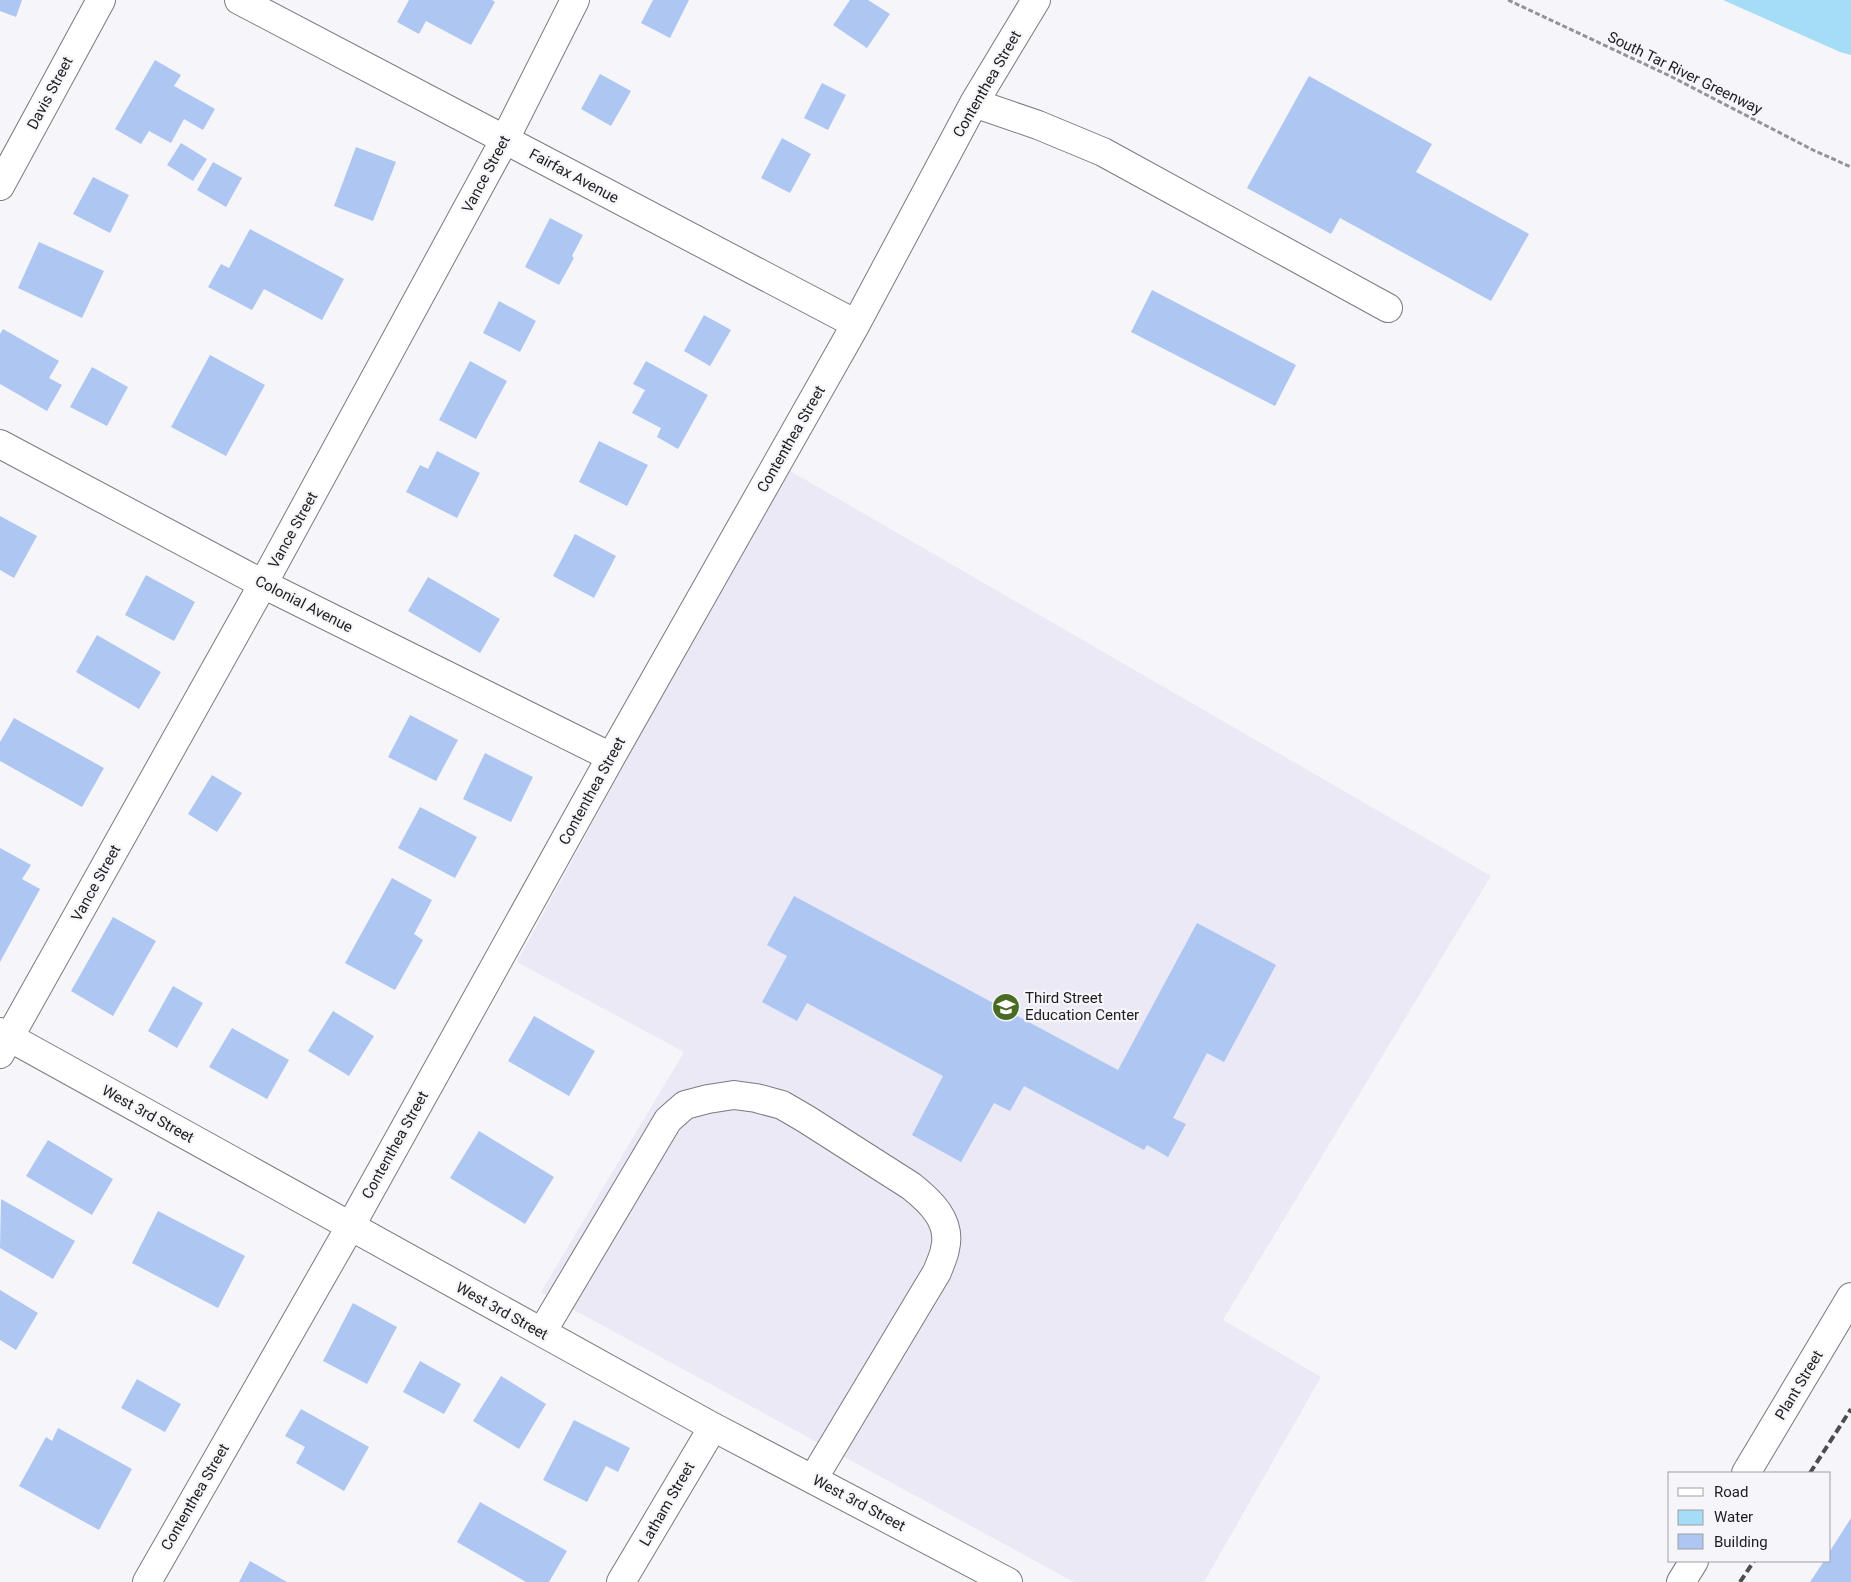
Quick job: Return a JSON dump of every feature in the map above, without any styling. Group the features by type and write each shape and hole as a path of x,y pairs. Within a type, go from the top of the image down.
{"street":[{"name":"Davis Street","path":"0,186 101,0"},
{"name":"Fairfax Avenue","path":"239,0 856,324"},
{"name":"Vance Street","path":"3,1041 263,584 505,139 576,0"},
{"name":"Contenthea Street","path":"147,1582 350,1227 611,757 856,324 974,103 1036,0"},
{"path":"974,103 1038,125 1102,152 1388,308"},
{"name":"Colonial Avenue","path":"0,444 263,584 611,757"},
{"name":"West 3rd Street","path":"3,1041 350,1227 713,1427 1008,1582"},
{"path":"542,1332 668,1120 686,1105 734,1095 756,1098 782,1105 911,1186 927,1198 946,1226 946,1247 937,1272 813,1478"},
{"name":"Plant Street","path":"1747,1472 1851,1297"},
{"name":"Latham Street","path":"621,1582 713,1427"},
{"path":"1682,1582 1693,1562"}],"path":[{"name":"South Tar River Greenway","path":"1508,0 1670,76 1813,150 1851,167"}],"shaded area":[{"name":"Third Street Education Center","path":"785,468 1491,876 1223,1320 1321,1377 1204,1582 1074,1582 541,1292 684,1052 517,962"}],"water":[{"path":"1723,0 1851,0 1851,55 1840,52"}],"building":[{"path":"0,0 22,0 16,17 0,11"},
{"path":"409,0 492,0 495,2 471,45 426,21 419,34 397,22"},
{"path":"653,0 689,0 670,38 641,23"},
{"path":"850,0 868,0 890,14 867,48 833,25"},
{"path":"155,60 181,75 174,86 215,109 203,130 184,119 171,143 149,131 141,144 115,129"},
{"path":"600,74 631,91 611,126 581,109"},
{"path":"1309,76 1432,144 1416,172 1529,234 1491,301 1340,218 1331,234 1247,188"},
{"path":"822,83 846,95 828,130 804,118"},
{"path":"782,138 811,154 790,193 761,178"},
{"path":"181,143 207,159 193,181 167,165"},
{"path":"356,147 396,162 373,221 334,206"},
{"path":"213,162 242,178 226,207 197,190"},
{"path":"93,177 129,195 110,233 73,214"},
{"path":"550,218 583,235 572,256 574,258 559,285 525,267"},
{"path":"250,229 344,279 322,320 264,289 252,310 208,287 221,264 229,268"},
{"path":"39,242 104,271 82,318 18,288"},
{"path":"1152,290 1296,365 1275,406 1131,332"},
{"path":"499,301 536,321 520,352 483,333"},
{"path":"704,315 731,330 710,366 684,351"},
{"path":"3,329 59,361 49,378 62,385 47,411 0,384 0,334"},
{"path":"210,355 265,385 226,456 171,427"},
{"path":"470,361 507,381 476,439 439,420"},
{"path":"646,361 708,395 678,449 657,437 661,428 632,413 645,390 633,384"},
{"path":"92,367 128,387 107,426 70,407"},
{"path":"599,441 648,465 627,506 579,482"},
{"path":"437,451 480,473 457,518 406,492 420,465 428,469"},
{"path":"0,516 37,536 14,578 0,570"},
{"path":"575,534 616,556 594,598 553,576"},
{"path":"146,575 195,602 174,641 125,615"},
{"path":"428,577 500,619 480,653 408,611"},
{"path":"97,635 161,672 139,709 76,672"},
{"path":"410,715 458,740 436,781 388,757"},
{"path":"14,718 104,768 82,807 0,761 0,742"},
{"path":"485,753 533,777 511,822 463,799"},
{"path":"212,775 242,793 217,832 188,814"},
{"path":"420,807 477,837 455,878 398,848"},
{"path":"0,848 31,865 22,879 40,889 0,962"},
{"path":"392,878 432,900 414,934 423,940 395,990 345,963"},
{"name":"Third Street Education Center","path":"794,896 1118,1070 1197,923 1276,965 1224,1062 1207,1053 1173,1118 1186,1124 1168,1157 1147,1145 1144,1150 1024,1086 1010,1111 994,1103 961,1162 912,1135 943,1076 807,1003 797,1021 762,1002 787,956 767,945"},
{"path":"113,917 156,941 113,1016 71,991"},
{"path":"173,986 203,1003 177,1048 148,1031"},
{"path":"333,1011 374,1036 349,1076 308,1051"},
{"path":"534,1016 595,1051 569,1096 508,1061"},
{"path":"232,1028 289,1060 267,1099 209,1067"},
{"path":"479,1131 554,1177 525,1224 450,1178"},
{"path":"48,1140 113,1179 92,1215 26,1176"},
{"path":"1,1199 75,1241 53,1279 0,1248"},
{"path":"158,1211 245,1256 218,1308 132,1263"},
{"path":"0,1290 38,1313 16,1350 0,1340"},
{"path":"353,1303 397,1327 367,1384 323,1361"},
{"path":"420,1361 461,1384 444,1414 403,1392"},
{"path":"501,1376 546,1404 519,1449 473,1421"},
{"path":"137,1379 181,1404 165,1432 121,1408"},
{"path":"301,1409 369,1447 344,1491 296,1463 305,1447 285,1436"},
{"path":"574,1420 630,1448 618,1472 606,1466 587,1502 543,1480"},
{"path":"58,1428 132,1469 99,1530 19,1486 46,1437 52,1441"},
{"path":"480,1502 567,1551 549,1582 526,1582 457,1542"},
{"path":"1851,1518 1851,1582 1810,1582 1823,1562 1831,1562 1831,1549"},
{"path":"250,1561 287,1582 239,1582"}],"railway":[{"path":"1811,1472 1851,1409"},
{"path":"1740,1582 1753,1562"}],"place":[{"name":"Third Street Education Center","path":"1006,1007"}]}
